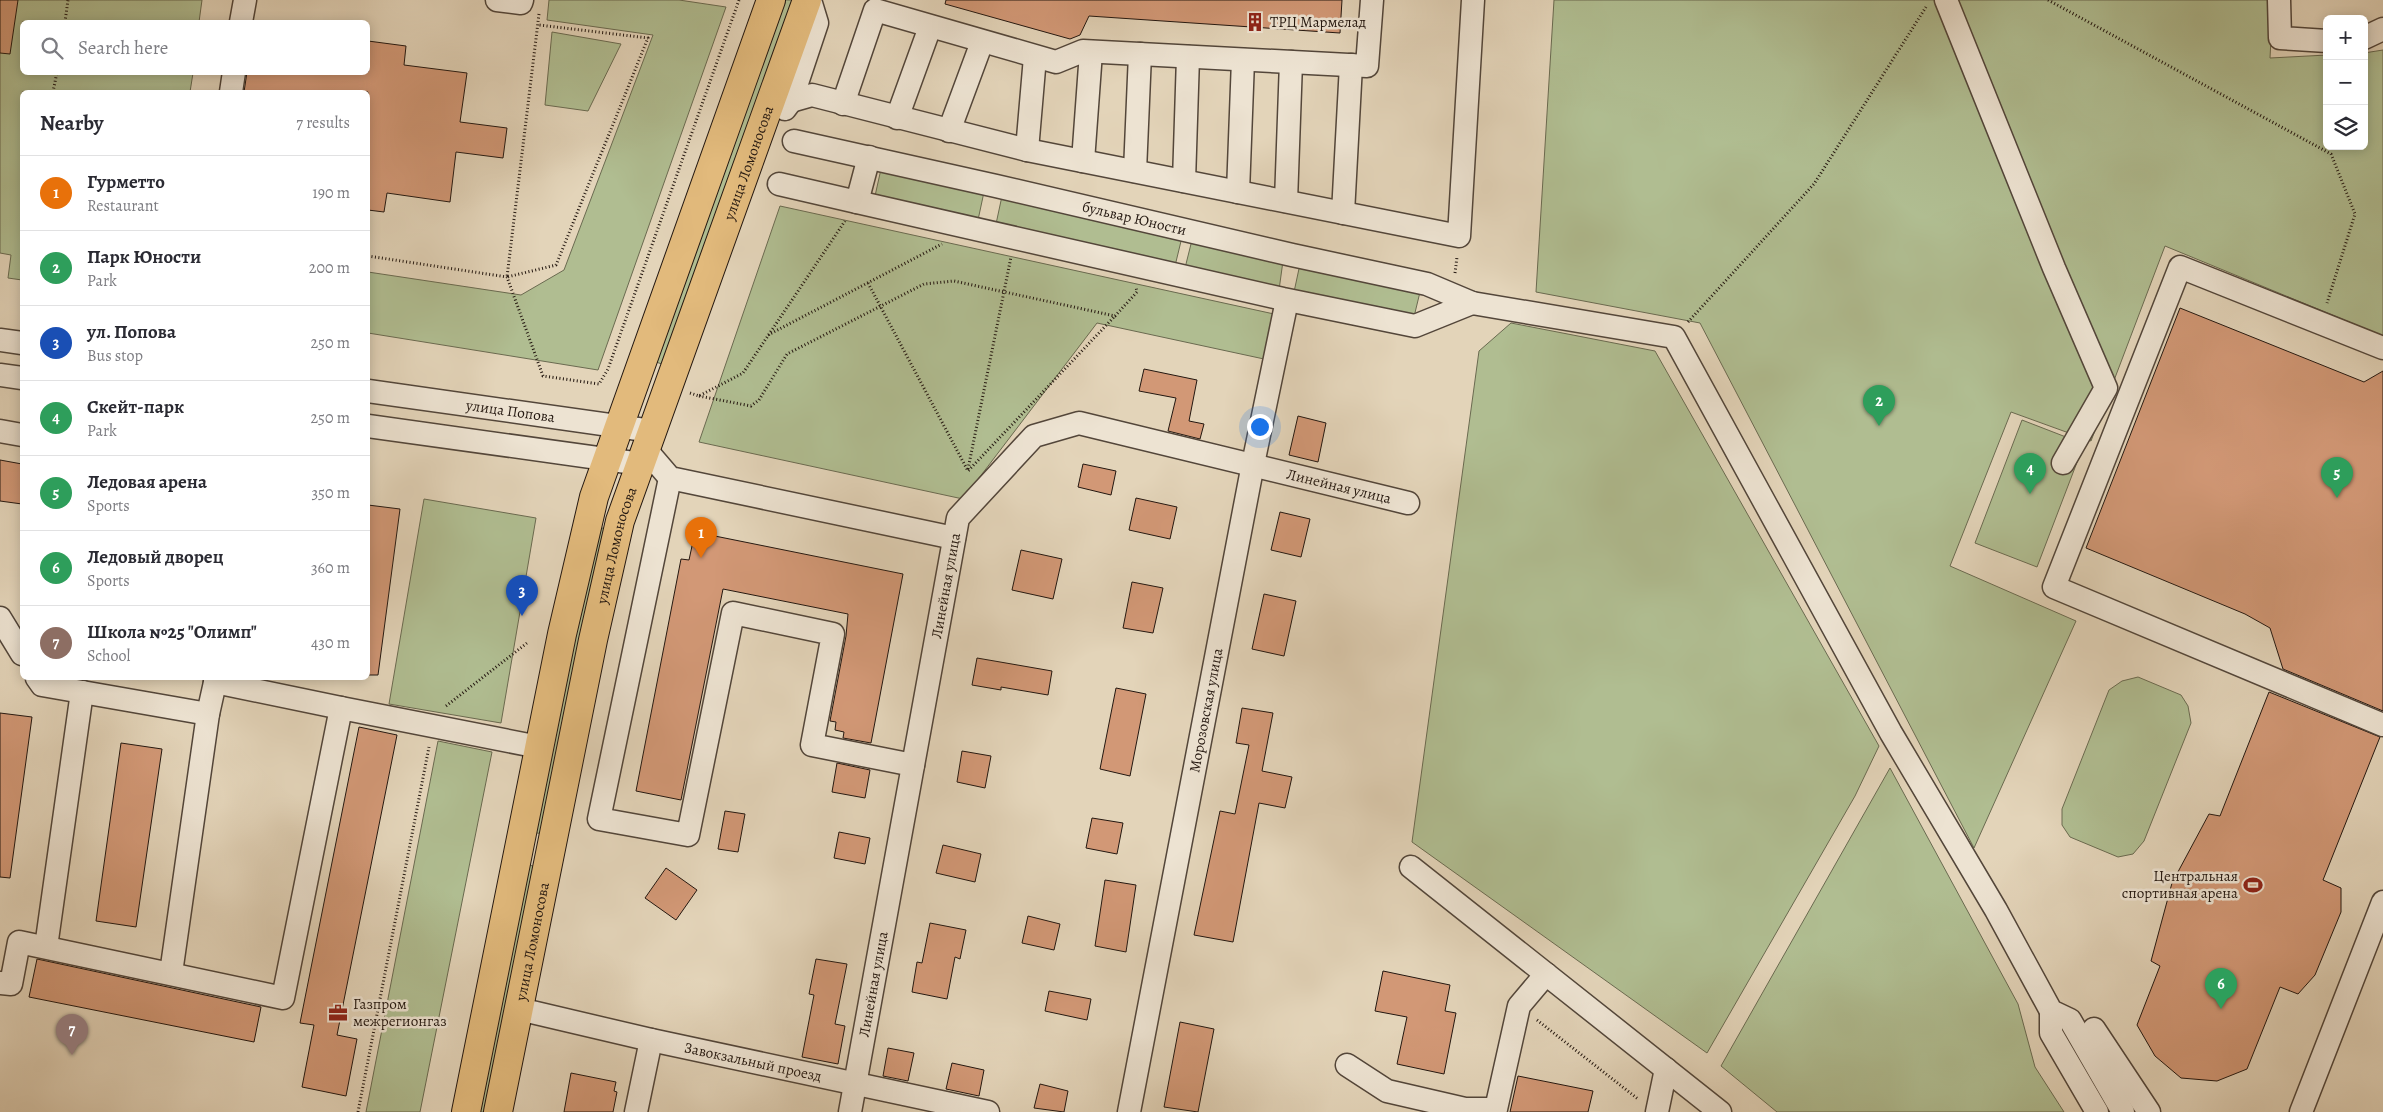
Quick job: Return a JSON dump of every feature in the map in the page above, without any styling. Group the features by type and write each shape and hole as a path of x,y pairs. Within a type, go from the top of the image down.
{"main road":[{"name":"улица Ломоносова","path":"466,1112 539,747 589,514 618,426 771,0"},
{"name":"улица Ломоносова","path":"498,1112 593,640 620,521 667,386 808,0"},
{"path":"519,846 550,852"}],"street":[{"path":"242,20 245,0"},
{"path":"497,0 521,3 522,0"},
{"path":"763,127 788,107 791,101 817,23 808,0"},
{"path":"843,104 875,10 1056,62 1083,52 1090,52 1367,66 1372,0"},
{"path":"791,101 812,95 1027,150 1459,236 1473,0"},
{"path":"1946,0 2054,268 2106,388 2063,463"},
{"path":"2279,0 2280,38 2323,41"},
{"path":"897,118 930,27"},
{"path":"2368,36 2383,29"},
{"path":"949,131 982,42"},
{"path":"1083,161 1090,52"},
{"path":"1135,171 1140,54"},
{"path":"1027,150 1035,57"},
{"path":"1184,181 1188,57"},
{"path":"1238,192 1243,60"},
{"path":"1286,201 1291,62"},
{"path":"1343,213 1351,65"},
{"path":"231,90 234,75"},
{"name":"бульвар Юности","path":"794,141 1292,256 1426,284 1472,303 1674,338"},
{"path":"858,202 869,157"},
{"path":"778,184 1415,326 1472,303"},
{"path":"2383,348 2180,267 2054,587 2383,725"},
{"name":"Морозовская улица","path":"1129,1112 1253,464 1285,310"},
{"path":"1674,338 1891,733 1996,910 2051,1011 2052,1033 2097,1112"},
{"path":"0,340 20,343"},
{"path":"0,375 20,378"},
{"name":"улица Попова","path":"370,391 618,426 646,448"},
{"name":"Линейная улица","path":"850,1112 958,518 1034,436 1079,423 1408,503"},
{"path":"370,426 607,460 646,448 670,478 954,538"},
{"path":"0,431 20,434"},
{"path":"670,478 599,819 688,835 733,613 833,634 812,745 913,765"},
{"path":"0,618 20,651"},
{"path":"38,680 42,685 208,714"},
{"path":"171,973 208,714 215,680 341,708 539,747"},
{"path":"46,947 82,692"},
{"path":"0,982 11,984 20,942 283,998 341,708"},
{"path":"1411,867 1720,1112"},
{"path":"2301,1112 2383,902"},
{"path":"1347,1065 1387,1091 1465,1110 1497,1110 1519,1006 1546,974"},
{"name":"Завокзальный проезд","path":"519,1008 651,1040 988,1112"},
{"path":"2051,1011 2070,1020 2123,1112"},
{"path":"2094,1029 2149,1112"},
{"path":"636,1112 651,1040"},
{"path":"1648,1106 1666,1069"}],"path":[{"path":"65,20 68,0"},
{"path":"370,256 507,277 556,265 648,38 540,24 507,277 543,376 599,384 608,369 739,0"},
{"path":"1674,338 1814,184 1930,0"},
{"path":"2048,0 2331,154 2355,214 2321,323"},
{"path":"53,90 56,75"},
{"path":"699,396 743,373 858,202"},
{"path":"768,336 972,227"},
{"path":"1459,236 1455,276 1472,303"},
{"path":"966,480 1015,237"},
{"path":"968,470 1137,292 1133,264"},
{"path":"667,386 699,396 751,406 759,400 787,354 924,284 954,281 1115,316"},
{"path":"868,283 968,470"},
{"path":"608,369 636,378"},
{"path":"358,1112 435,714 527,643"},
{"path":"1519,1006 1648,1106"}],"green space":[{"path":"0,0 202,0 199,20 20,20 20,75 193,75 190,90 20,90 20,280 8,278 11,255 0,253"},
{"path":"549,0 679,0 726,7 598,370 370,333 370,272 521,295 564,270 653,35 547,20"},
{"path":"781,0 796,0 665,365 653,361"},
{"path":"1554,0 2273,0 2270,58 2323,55 2323,150 2368,150 2368,52 2383,50 2383,336 2165,246 2091,441 2011,412 1950,566 2076,621 1974,848 1700,323 1536,292"},
{"path":"552,32 621,44 588,111 545,105"},
{"path":"881,169 984,192 978,220 875,196"},
{"path":"1002,196 1182,237 1175,266 996,224"},
{"path":"780,206 1274,314 1264,359 1097,323 963,499 699,442"},
{"path":"1192,240 1283,261 1279,290 1185,268"},
{"path":"1300,264 1420,292 1413,321 1294,292"},
{"path":"1511,323 1655,351 1879,746 1855,796 1707,1053 1412,842 1479,351"},
{"path":"2022,420 2084,444 2037,567 1975,543"},
{"path":"424,499 536,518 501,723 389,704"},
{"path":"597,527 607,529 542,834 533,832"},
{"path":"2138,677 2181,695 2188,706 2191,723 2144,841 2133,854 2118,857 2070,837 2062,825 2062,809 2109,690 2122,681"},
{"path":"438,741 492,752 420,1112 366,1112"},
{"path":"1890,768 2018,1004 2035,1067 2064,1112 1777,1112 1721,1066"},
{"path":"526,864 536,867 486,1112 476,1112"}],"building":[{"path":"0,0 18,0 10,54 0,53"},
{"name":"ТРЦ Мармелад","path":"946,0 1342,0 1340,33 1089,16 1080,35 1070,39 945,4"},
{"path":"370,41 406,46 404,65 467,73 460,122 507,128 503,158 456,152 450,202 387,193 384,212 370,210 370,90 244,90 247,75 370,75"},
{"path":"2180,308 2364,382 2383,371 2383,711 2283,669 2270,628 2245,614 2086,548"},
{"path":"1144,369 1197,380 1189,421 1204,424 1200,439 1168,431 1176,398 1139,391"},
{"path":"1298,416 1326,423 1318,462 1289,455"},
{"path":"0,460 20,464 20,504 0,501"},
{"path":"1083,464 1116,471 1111,495 1078,487"},
{"path":"1136,498 1177,507 1170,539 1129,530"},
{"path":"370,505 400,509 378,675 370,675"},
{"path":"1280,512 1310,519 1301,557 1271,550"},
{"path":"695,532 903,574 871,743 843,738 844,732 835,730 836,722 830,721 846,636 848,614 723,589 681,800 636,791 681,559 689,560"},
{"path":"1021,550 1062,559 1053,599 1012,590"},
{"path":"1132,582 1163,588 1153,633 1123,628"},
{"path":"1264,594 1296,601 1284,656 1252,649"},
{"path":"977,658 1052,671 1048,695 1001,687 1001,690 972,685"},
{"path":"1116,688 1146,694 1130,776 1100,769"},
{"name":"Центральная спортивная арена","path":"2269,692 2380,737 2323,880 2341,888 2341,912 2315,975 2298,994 2280,987 2247,1069 2217,1081 2181,1078 2155,1056 2137,1025 2160,966 2151,961 2172,883 2209,814 2220,816"},
{"path":"1242,708 1273,713 1262,771 1292,777 1285,808 1259,803 1233,942 1194,935 1220,811 1235,814 1249,745 1236,743"},
{"path":"0,713 32,717 10,878 0,877"},
{"path":"359,727 397,735 337,1035 357,1039 346,1096 302,1087 314,1025 300,1023"},
{"path":"121,743 162,749 136,927 96,921"},
{"path":"962,751 991,756 985,788 957,782"},
{"path":"837,763 870,770 865,798 832,792"},
{"path":"725,811 745,814 738,852 718,849"},
{"path":"1092,818 1123,823 1117,854 1086,848"},
{"path":"839,832 870,838 865,864 834,858"},
{"path":"943,845 981,854 975,882 936,873"},
{"path":"666,868 697,890 676,920 645,898"},
{"path":"1105,880 1136,885 1126,952 1095,946"},
{"path":"1028,916 1060,924 1054,950 1022,943"},
{"path":"930,923 966,930 960,959 955,957 947,999 912,992 917,962 922,963"},
{"path":"37,959 261,1007 254,1042 29,997"},
{"path":"816,959 847,964 835,1024 845,1026 838,1064 802,1057 814,995 809,994"},
{"path":"1383,971 1450,985 1445,1011 1456,1013 1444,1074 1397,1064 1407,1017 1375,1011"},
{"path":"1049,991 1091,999 1087,1020 1045,1011"},
{"path":"1180,1022 1214,1029 1198,1112 1164,1107"},
{"path":"888,1048 914,1053 908,1081 883,1076"},
{"path":"952,1063 984,1070 979,1096 946,1089"},
{"path":"571,1073 616,1082 614,1091 617,1092 613,1112 564,1112"},
{"path":"1518,1076 1593,1091 1588,1112 1510,1112"},
{"path":"1040,1084 1068,1091 1064,1112 1034,1108"}],"place":[{"name":"ТРЦ Мармелад","path":"1255,22"},
{"name":"Парк Юности","path":"1879,426"},
{"name":"Скейт-парк","path":"2030,494"},
{"name":"Ледовая арена","path":"2337,498"},
{"name":"Гурметто","path":"701,558"},
{"name":"ул. Попова","path":"522,616"},
{"name":"Центральная спортивная арена","path":"2253,885"},
{"name":"Ледовый дворец","path":"2221,1009"},
{"name":"Газпром межрегионгаз","path":"338,1013"},
{"name":"Школа №25 \"Олимп\"","path":"72,1055"}]}
